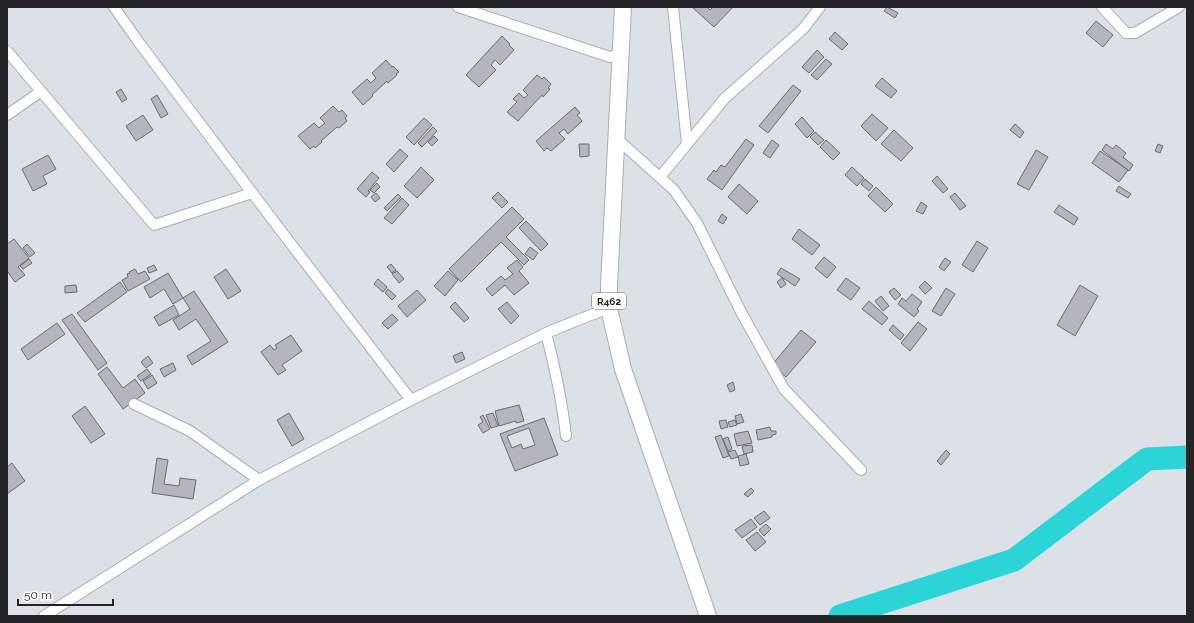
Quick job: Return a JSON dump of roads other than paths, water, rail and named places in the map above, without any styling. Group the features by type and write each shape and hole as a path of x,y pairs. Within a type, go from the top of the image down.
{"main road":[{"name":"R462","path":"623,7 609,278 609,308 623,369 708,616"}],"street":[{"path":"114,7 252,193 411,400"},
{"path":"458,7 610,57 620,54"},
{"path":"673,7 687,144"},
{"path":"660,177 725,98 803,29 820,7"},
{"path":"1102,7 1126,32 1135,33 1179,7"},
{"path":"7,51 40,92 154,225 252,193"},
{"path":"7,115 40,92"},
{"path":"616,138 674,190 696,223 741,312 784,389 861,470"},
{"path":"44,616 259,480 411,400 546,334 609,308"},
{"path":"546,334 557,377 566,436"},
{"path":"134,404 190,431 259,480"}],"waterway":[{"path":"840,616 1014,560 1147,459 1187,457"}]}
